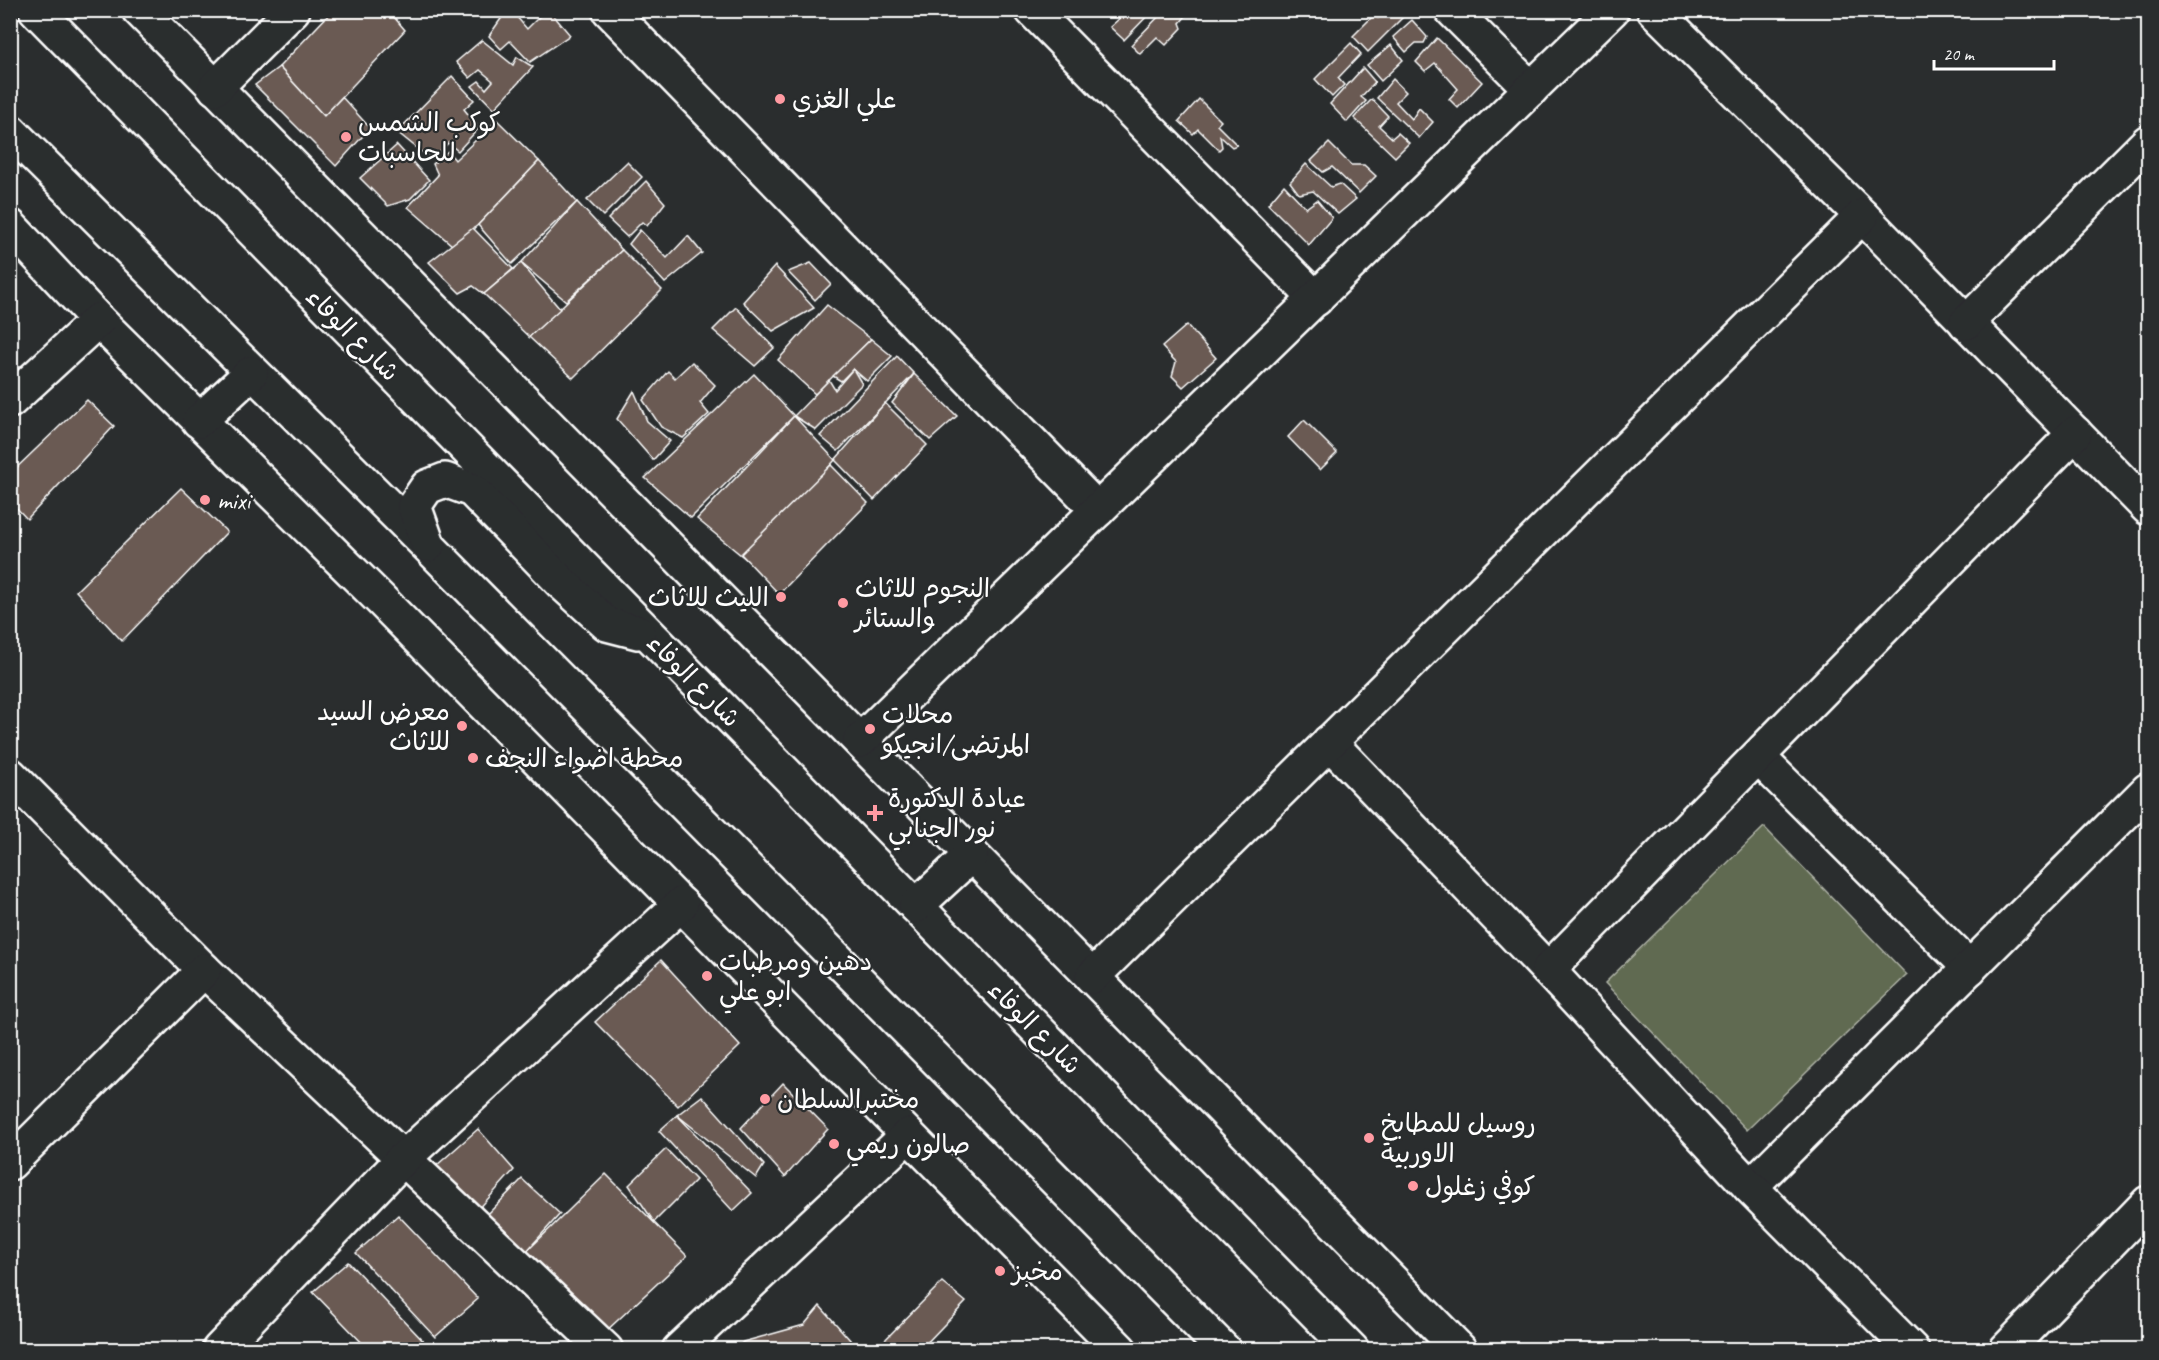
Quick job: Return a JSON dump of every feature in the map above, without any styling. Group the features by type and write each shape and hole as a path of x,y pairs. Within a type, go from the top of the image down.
{"street":[{"name":"شارع الوفاء","path":"36,10 55,24 648,634 1352,1350"},
{"path":"139,10 1460,1350"},
{"path":"215,88 293,10"},
{"path":"609,10 1098,510"},
{"path":"1032,10 1316,299"},
{"path":"1452,10 1531,89"},
{"path":"860,741 1612,10"},
{"path":"1654,10 1862,216 2148,508"},
{"path":"10,131 430,549 1224,1350"},
{"path":"1966,322 2148,142"},
{"path":"1092,977 1862,216"},
{"path":"10,226 98,320 390,608 1120,1350"},
{"path":"10,400 98,320"},
{"path":"199,421 251,373"},
{"path":"1548,970 2075,433"},
{"path":"430,549 414,506 427,487 445,480 472,490 562,583 607,624 648,634"},
{"path":"1329,742 1548,970 1750,1187 1912,1350"},
{"path":"1758,757 1970,968"},
{"path":"10,775 204,970 606,1350"},
{"path":"1750,1187 2148,790"},
{"path":"916,906 971,855"},
{"path":"219,1350 404,1158 681,904"},
{"path":"10,1163 204,970"},
{"path":"679,1350 908,1135"},
{"path":"2006,1350 2148,1203"}],"green space":[{"path":"1764,827 1907,975 1747,1130 1605,983"}],"building":[{"path":"333,10 388,10 405,30 324,116 279,67"},
{"path":"507,10 511,10 527,29 546,10 549,10 570,35 530,62 510,41 501,49 489,36"},
{"path":"1129,10 1153,10 1124,40 1110,27"},
{"path":"1165,10 1173,10 1170,14 1177,15 1181,10 1190,11 1180,23 1182,28 1166,45 1157,37 1140,54 1131,45"},
{"path":"1386,10 1402,10 1406,14 1368,52 1353,36 1374,15 1378,18"},
{"path":"1412,20 1427,37 1424,43 1416,43 1406,52 1393,37"},
{"path":"1437,38 1482,82 1458,108 1449,99 1458,89 1435,63 1425,71 1416,62"},
{"path":"482,40 513,65 517,57 533,67 494,109 472,86 479,81 486,89 493,81 480,70 470,78 456,62"},
{"path":"1351,43 1361,54 1338,78 1344,85 1332,97 1315,79"},
{"path":"1391,45 1403,60 1381,81 1367,65"},
{"path":"279,67 324,116 342,97 370,128 336,166 255,85"},
{"path":"1363,68 1375,82 1361,97 1366,101 1347,122 1330,104"},
{"path":"452,76 474,100 464,109 479,128 458,151 448,143 436,156 432,152 428,157 397,132"},
{"path":"1393,79 1406,92 1396,102 1412,119 1419,108 1433,122 1419,138 1377,98"},
{"path":"1199,99 1221,121 1217,125 1237,145 1232,147 1220,136 1222,147 1219,150 1198,129 1193,134 1179,121"},
{"path":"1372,99 1388,116 1379,126 1392,138 1398,133 1409,143 1395,157 1354,118"},
{"path":"497,120 539,161 478,225 452,245 408,207 438,175 433,164 448,151 455,160"},
{"path":"1329,143 1351,165 1364,165 1376,176 1359,193 1332,167 1323,172 1311,161"},
{"path":"397,145 429,180 410,199 388,206 360,178"},
{"path":"539,161 577,202 512,264 478,225"},
{"path":"627,162 642,177 603,216 587,200"},
{"path":"1306,164 1331,187 1340,184 1356,199 1338,214 1313,191 1299,194 1290,182"},
{"path":"646,181 665,203 647,226 642,222 627,237 608,219"},
{"path":"1284,185 1306,208 1317,200 1332,218 1309,245 1268,204"},
{"path":"577,202 622,250 566,301 521,263"},
{"path":"473,228 513,269 484,294 473,286 460,293 429,262"},
{"path":"640,230 667,258 688,236 702,253 665,283 629,244"},
{"path":"622,250 662,290 573,378 529,337"},
{"path":"521,263 560,309 529,337 484,294"},
{"path":"811,263 831,284 815,300 788,272"},
{"path":"775,266 814,308 773,331 743,302"},
{"path":"827,305 871,339 815,394 778,360"},
{"path":"736,307 774,348 755,366 713,330"},
{"path":"1187,325 1216,358 1183,387 1172,376 1176,362 1162,347"},
{"path":"871,339 892,356 867,381 853,369 841,381 833,376"},
{"path":"897,356 914,374 838,451 820,436"},
{"path":"692,362 715,385 700,403 709,414 683,438 661,427 643,400 668,371 675,378"},
{"path":"853,369 862,384 816,430 794,416 829,380 835,390"},
{"path":"754,374 794,416 691,518 645,478"},
{"path":"914,374 957,416 930,440 892,403"},
{"path":"634,391 647,421 670,441 653,460 617,419"},
{"path":"87,400 114,426 27,519 10,501 10,474"},
{"path":"885,403 927,445 874,500 835,460"},
{"path":"794,416 835,460 747,560 697,519"},
{"path":"1304,420 1337,453 1320,470 1288,437"},
{"path":"831,465 868,503 779,594 741,554"},
{"path":"181,488 227,532 122,641 76,591"},
{"path":"661,960 740,1046 678,1106 595,1022"},
{"path":"783,1083 828,1129 785,1177 741,1128"},
{"path":"702,1096 764,1165 756,1178 677,1115"},
{"path":"677,1115 752,1193 733,1211 659,1131"},
{"path":"478,1129 514,1170 477,1211 436,1166"},
{"path":"666,1149 696,1180 654,1222 629,1185"},
{"path":"606,1174 687,1256 604,1333 525,1253"},
{"path":"522,1179 560,1214 525,1253 486,1216"},
{"path":"398,1215 478,1299 435,1337 356,1253"},
{"path":"348,1262 429,1347 425,1350 369,1350 313,1292"},
{"path":"942,1282 966,1302 920,1350 875,1350"},
{"path":"820,1306 859,1350 735,1350 743,1342 804,1325"}],"place":[{"name":"علي الغزي","path":"780,99"},
{"name":"كوكب الشمس للحاسبات","path":"346,137"},
{"name":"mixi","path":"205,500"},
{"name":"الليث للاثاث","path":"781,597"},
{"name":"النجوم للاثاث والستائر","path":"843,603"},
{"name":"معرض السيد للاثاث","path":"462,726"},
{"name":"محلات المرتضى/انجيكو","path":"870,729"},
{"name":"محطة اضواء النجف","path":"473,758"},
{"name":"عيادة الدكتورة نور الجنابي","path":"875,813"},
{"name":"دهين ومرطبات ابو علي","path":"707,976"},
{"name":"مختبرالسلطان","path":"765,1099"},
{"name":"روسيل للمطابخ الاوربية","path":"1369,1138"},
{"name":"صالون ريمي","path":"834,1144"},
{"name":"كوفي زغلول","path":"1413,1186"},
{"name":"مخبز","path":"1000,1271"}]}
